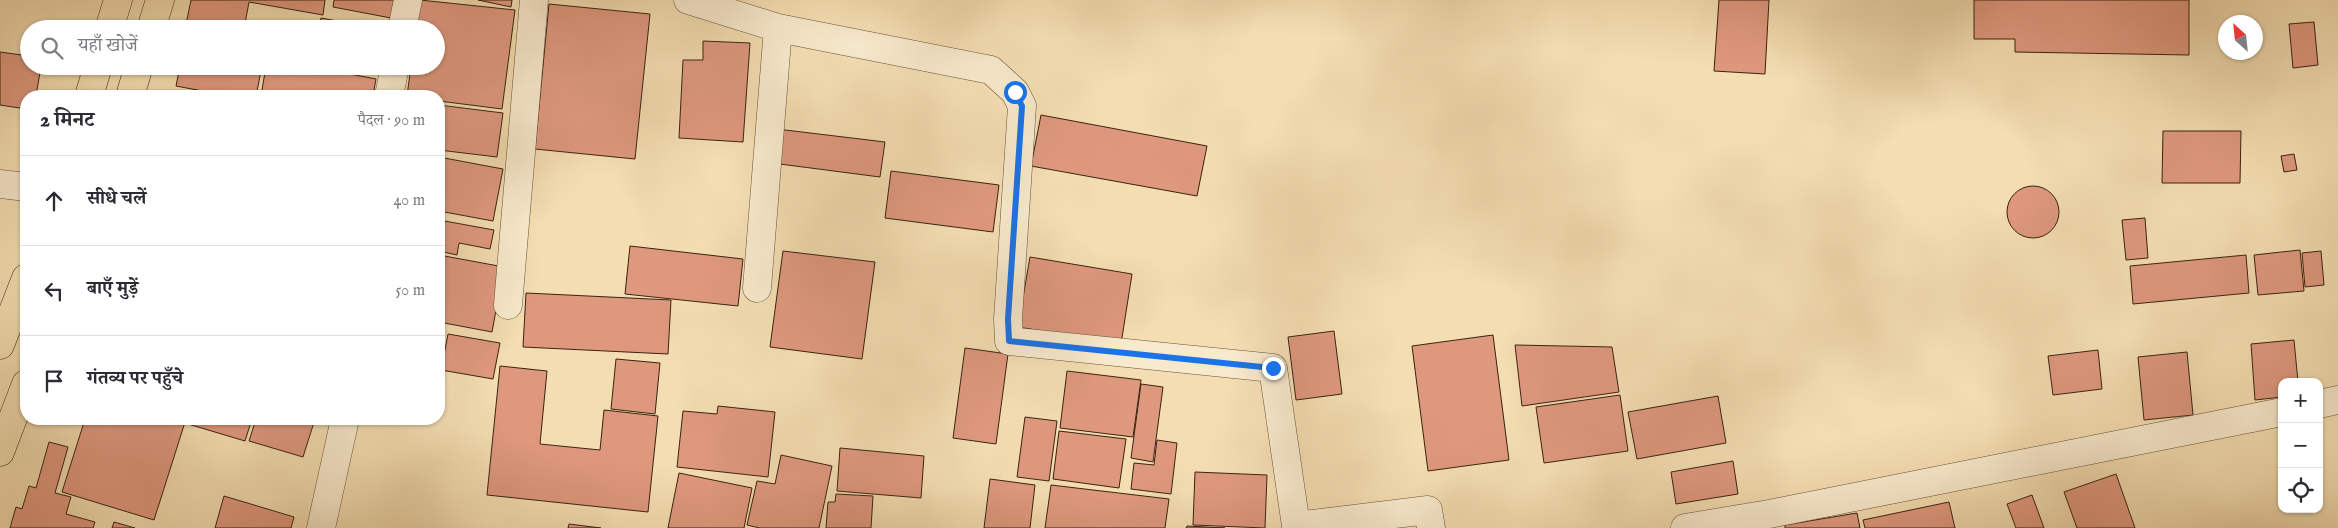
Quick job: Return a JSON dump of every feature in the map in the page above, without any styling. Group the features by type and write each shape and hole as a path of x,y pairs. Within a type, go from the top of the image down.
{"main road":[{"path":"112,20 118,0"},
{"path":"154,20 160,0"},
{"path":"91,90 95,75"},
{"path":"132,90 136,75"},
{"path":"0,345 20,293"},
{"path":"0,452 20,400"}],"street":[{"path":"404,20 408,0"},
{"path":"508,304 534,0"},
{"path":"688,0 778,28 991,70 1015,92 1022,106 1008,319 1009,341 1273,368 1296,526 1428,510 1431,528"},
{"path":"757,288 778,28"},
{"path":"390,90 393,75"},
{"path":"0,184 20,187"},
{"path":"2323,403 2338,400"},
{"path":"1685,528 1771,521 2278,413"},
{"path":"321,528 344,425"}],"building":[{"path":"191,0 325,0 323,15 249,2 246,20 187,20"},
{"path":"334,0 394,0 391,18 333,7"},
{"path":"420,0 515,10 502,109 445,102 445,90 408,90 410,75 445,75 445,20 417,20"},
{"path":"478,0 512,0 511,7"},
{"path":"1719,0 1769,0 1765,74 1714,71"},
{"path":"1974,0 2189,0 2189,55 2015,52 2015,39 1974,39"},
{"path":"549,4 650,14 635,159 535,149"},
{"path":"2314,22 2318,65 2293,68 2289,24"},
{"path":"703,41 750,43 743,142 679,138 683,60 703,60"},
{"path":"0,52 20,55 20,75 40,75 37,90 20,90 20,108 0,105"},
{"path":"178,75 260,75 257,90 197,90 176,86"},
{"path":"264,75 355,75 376,79 374,90 262,90"},
{"path":"445,106 503,113 497,157 445,151"},
{"path":"1041,115 1207,146 1197,196 1031,166"},
{"path":"777,129 885,142 880,177 772,163"},
{"path":"2163,131 2241,131 2240,183 2162,183"},
{"path":"2294,154 2297,170 2284,172 2281,156"},
{"path":"445,158 503,169 493,221 445,212"},
{"path":"891,171 999,185 993,232 885,218"},
{"path":"2028,186 2038,186 2052,193 2059,207 2059,217 2052,231 2038,238 2028,238 2018,234 2011,227 2007,217 2007,207 2011,197 2018,190"},
{"path":"2145,218 2148,258 2126,260 2122,220"},
{"path":"445,221 494,230 490,249 459,243 457,255 445,252"},
{"path":"630,246 743,259 738,306 625,294"},
{"path":"2300,250 2304,291 2258,295 2254,255"},
{"path":"783,251 875,262 862,359 770,347"},
{"path":"2321,251 2324,285 2305,287 2302,253"},
{"path":"2246,255 2249,293 2133,304 2130,266"},
{"path":"445,256 504,267 492,332 445,323"},
{"path":"1030,257 1132,274 1121,344 1018,327"},
{"path":"526,293 671,300 668,354 523,347"},
{"path":"1334,331 1342,394 1296,400 1288,337"},
{"path":"448,334 500,343 493,379 445,371 445,349"},
{"path":"1493,335 1509,460 1428,471 1412,346"},
{"path":"2294,340 2298,378 2278,378 2278,397 2255,400 2251,344"},
{"path":"1515,345 1612,347 1619,392 1522,406"},
{"path":"965,348 1008,354 996,444 953,438"},
{"path":"2098,350 2102,389 2053,395 2048,356"},
{"path":"2187,352 2193,415 2144,420 2138,357"},
{"path":"616,359 660,363 655,414 611,409"},
{"path":"500,366 547,371 540,444 600,450 604,410 658,416 648,512 487,495"},
{"path":"1067,371 1141,380 1133,437 1060,428"},
{"path":"1141,384 1163,387 1153,462 1131,458"},
{"path":"1620,395 1628,451 1544,463 1536,407"},
{"path":"1718,396 1726,443 1637,459 1628,412"},
{"path":"718,406 775,412 768,477 677,467 683,411 717,414"},
{"path":"1025,417 1057,421 1049,481 1017,477"},
{"path":"83,425 184,425 154,520 62,492"},
{"path":"191,425 250,425 245,441"},
{"path":"254,425 313,425 303,457 249,441"},
{"path":"1059,431 1126,439 1119,488 1053,479"},
{"path":"1157,440 1177,443 1171,494 1131,489 1134,463 1154,465"},
{"path":"49,442 68,447 55,493 71,497 66,514 95,522 93,528 10,528 16,507 22,509 29,486 36,488"},
{"path":"840,448 924,456 921,498 837,491"},
{"path":"781,455 832,466 819,528 760,528 747,525 757,481 775,484"},
{"path":"1733,461 1738,494 1676,504 1671,472"},
{"path":"1195,472 1267,475 1265,528 1193,525"},
{"path":"679,473 752,488 744,528 668,528"},
{"path":"2116,474 2135,528 2077,528 2064,492"},
{"path":"990,479 1035,485 1030,528 984,528"},
{"path":"1051,485 1169,499 1165,528 1045,528"},
{"path":"836,494 873,496 871,528 826,528 828,502 835,502"},
{"path":"2032,495 2044,528 2016,528 2007,504"},
{"path":"224,496 294,517 291,528 215,528"},
{"path":"1949,502 1955,528 1865,528 1863,520"},
{"path":"1857,513 1860,528 1785,528 1785,525"},
{"path":"114,522 135,528 112,528"},
{"path":"569,524 601,528 568,528"},
{"path":"1187,526 1225,528 1186,528"}],"route":[{"path":"1015,92 1022,106 1008,319 1009,341 1273,368"}]}
